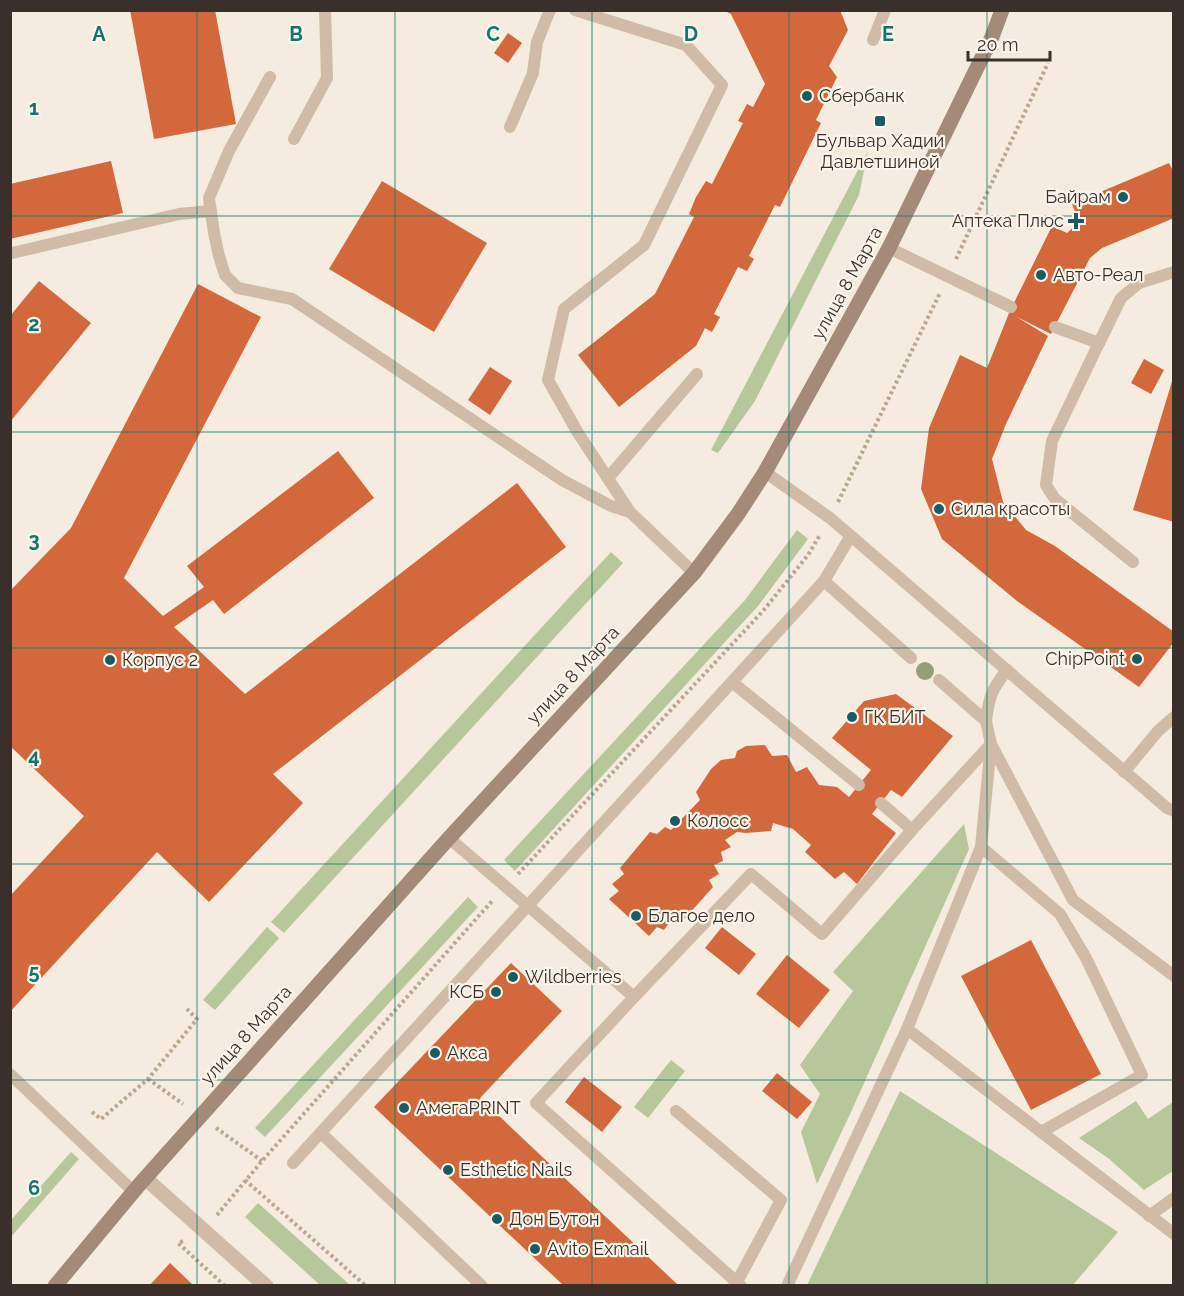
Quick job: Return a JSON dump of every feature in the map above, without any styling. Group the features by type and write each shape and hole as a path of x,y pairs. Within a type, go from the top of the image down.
{"main road":[{"name":"улица 8 Марта","path":"55,1286 133,1191 449,838 694,573 738,514 765,472 889,248 992,37 1002,10"}],"street":[{"path":"145,1178 266,1286"}],"lane":[{"path":"294,139 327,78 325,10"},
{"path":"510,127 533,73 537,42 550,10"},
{"path":"575,10 686,45 722,85 644,245 564,309 548,380 578,433 630,512 694,573"},
{"path":"873,40 885,10"},
{"path":"270,77 229,151 209,198 219,256 225,275 238,288 292,299 562,480 611,506 630,512"},
{"path":"12,253 179,214 211,212"},
{"path":"889,248 1011,307"},
{"path":"1133,562 1055,499 1046,485 1052,441 1121,298 1139,283 1173,272"},
{"path":"1055,327 1099,343"},
{"path":"608,478 697,374"},
{"path":"765,472 830,518 1124,772 1173,811"},
{"path":"293,1163 824,581 850,537"},
{"path":"824,581 911,658"},
{"path":"786,1286 907,1029 981,847 990,744 986,721 988,701 993,688 1007,670"},
{"path":"939,680 986,721"},
{"path":"732,682 859,786"},
{"path":"1124,772 1158,731 1173,717"},
{"path":"676,1111 781,1200 737,1284 536,1102 751,874 822,934 990,744"},
{"path":"990,744 1073,900 1173,976"},
{"path":"880,803 912,830"},
{"path":"449,838 634,997"},
{"path":"981,847 1060,914 1086,958 1142,1075 1041,1132"},
{"path":"907,1029 1173,1234"},
{"path":"10,1074 133,1191"},
{"path":"321,1133 482,1286"},
{"path":"1149,1216 1173,1198"}],"path":[{"path":"225,1286 178,1243 204,1231 245,1180 487,906 763,610 808,555 830,518 948,276 1048,63"},
{"path":"92,1112 101,1119 148,1079 197,1019 187,1009"},
{"path":"245,1180 366,1286"}],"green space":[{"path":"868,151 859,195 755,401 718,453 711,450"},
{"path":"797,530 808,539 758,606 515,871 504,860 745,600"},
{"path":"611,552 623,563 284,933 271,922"},
{"path":"964,824 969,849 817,1184 801,1132 820,1094 800,1065 853,991 833,972"},
{"path":"468,897 478,907 265,1137 255,1128"},
{"path":"267,927 279,938 215,1010 203,1000"},
{"path":"671,1060 685,1071 648,1118 634,1107"},
{"path":"900,1091 1118,1232 1073,1285 807,1285"},
{"path":"1136,1101 1148,1119 1173,1102 1173,1171 1144,1190 1108,1158 1079,1138"},
{"path":"71,1152 79,1159 11,1237 11,1220"},
{"path":"258,1203 350,1285 320,1285 245,1217"}],"building":[{"path":"130,10 215,10 236,124 154,139"},
{"path":"723,10 840,10 848,30 829,66 837,77 816,120 821,123 780,207 775,205 749,256 754,259 747,271 738,267 714,314 720,317 712,332 705,328 696,346 619,407 578,355 655,294 694,217 689,214 696,197 706,181 712,184 743,123 738,121 747,104 753,107 765,84 731,14"},
{"path":"508,33 522,43 508,63 494,53"},
{"path":"111,161 123,213 10,239 10,184"},
{"path":"1169,163 1174,173 1174,218 1102,248 1090,258 1051,334 1015,316 1048,336 992,459 1003,502 1026,530 1055,546 1174,632 1174,642 1139,687 1017,601 942,539 921,489 929,428 960,355 987,368 1009,313 1052,226 1067,233 1079,222 1072,204"},
{"path":"382,181 487,243 434,332 329,269"},
{"path":"39,281 91,323 10,422 10,316"},
{"name":"Корпус 2","path":"198,284 261,317 124,578 163,616 204,587 187,566 338,451 374,498 224,614 213,600 174,627 245,694 517,483 566,547 273,774 303,803 209,902 157,852 10,1012 10,896 84,816 10,746 10,591 71,528"},
{"path":"1144,359 1164,370 1151,394 1131,383"},
{"path":"490,367 512,381 490,415 468,400"},
{"path":"1174,378 1174,522 1133,510"},
{"path":"896,694 953,736 902,797 891,790 872,814 896,833 857,884 844,872 835,879 805,852 811,845 793,829 773,823 771,831 737,832 725,840 731,847 721,852 723,861 714,865 719,874 709,880 713,887 680,924 672,919 664,930 657,927 649,936 609,899 619,891 612,884 624,874 620,868 650,832 657,834 665,827 671,830 700,800 696,792 711,769 721,760 735,758 737,751 746,746 765,745 772,756 787,755 796,772 807,767 819,785 837,787 849,797 871,770 832,738 864,701"},
{"path":"722,927 756,954 739,975 705,948"},
{"path":"1031,940 1101,1074 1031,1110 961,976"},
{"path":"787,955 830,990 799,1028 756,994"},
{"path":"511,963 562,1011 480,1098 677,1284 676,1286 564,1286 374,1107"},
{"path":"777,1073 812,1102 797,1119 762,1091"},
{"path":"584,1077 622,1107 602,1132 565,1102"},
{"path":"170,1263 194,1286 149,1286"}],"place":[{"name":"Сбербанк","path":"807,96"},
{"name":"Бульвар Хадии Давлетшиной","path":"880,121"},
{"name":"Байрам","path":"1123,197"},
{"name":"Аптека Плюс","path":"1076,221"},
{"name":"Авто-Реал","path":"1041,275"},
{"name":"Сила красоты","path":"939,509"},
{"name":"ChipPoint","path":"1137,659"},
{"name":"Корпус 2","path":"110,660"},
{"name":"ГК БИТ","path":"852,717"},
{"name":"Колосс","path":"675,821"},
{"name":"Благое дело","path":"636,916"},
{"name":"Wildberries","path":"513,977"},
{"name":"КСБ","path":"496,992"},
{"name":"Акса","path":"435,1053"},
{"name":"АмегаPRINT","path":"404,1108"},
{"name":"Esthetic Nails","path":"448,1170"},
{"name":"Дон Бутон","path":"497,1219"},
{"name":"Avito Exmail","path":"535,1249"}]}
